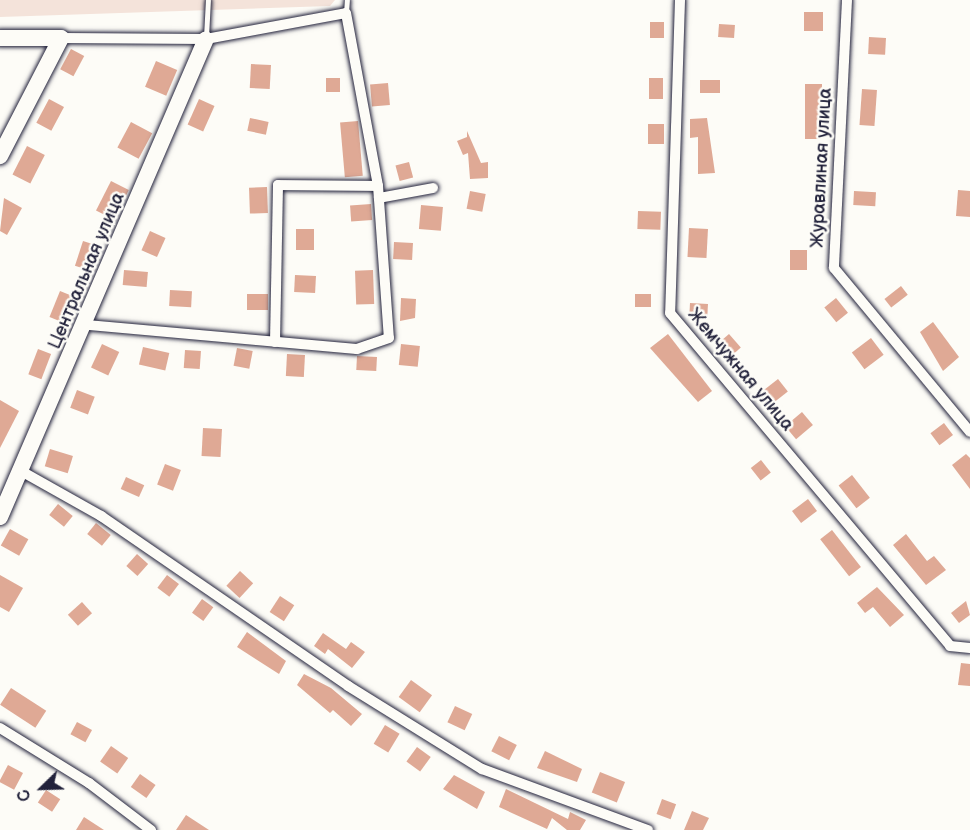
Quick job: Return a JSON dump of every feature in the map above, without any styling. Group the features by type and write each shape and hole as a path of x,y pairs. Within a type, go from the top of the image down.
{"street":[{"name":"Жемчужная улица","path":"680,0 670,313 950,646 970,648"},
{"name":"Журавлиная улица","path":"847,0 834,268 970,432"},
{"path":"0,38 206,39 346,13 378,186 389,338 357,349 86,325"},
{"path":"0,156 61,38"},
{"name":"Центральная улица","path":"0,517 23,472 206,39"},
{"path":"275,342 278,185 378,186"},
{"path":"379,198 433,188"},
{"path":"23,472 101,516 348,686 482,769 648,830"},
{"path":"0,728 89,783 151,830"}],"lane":[{"path":"206,39 208,0"},
{"path":"346,13 347,0"}],"shaded area":[{"path":"0,0 335,0 330,6 0,17"}],"building":[{"path":"804,12 823,12 823,31 804,31"},
{"path":"650,22 664,22 664,38 650,38"},
{"path":"719,24 735,25 734,38 718,37"},
{"path":"869,37 886,38 885,55 868,54"},
{"path":"71,49 84,56 73,76 60,69"},
{"path":"156,61 177,70 166,96 145,87"},
{"path":"251,64 271,65 270,89 250,88"},
{"path":"326,78 340,78 340,92 326,92"},
{"path":"649,78 663,78 663,99 649,99"},
{"path":"700,80 720,80 720,93 700,93"},
{"path":"388,83 390,105 372,106 370,85"},
{"path":"805,84 822,84 822,139 805,139"},
{"path":"862,89 877,90 874,126 859,125"},
{"path":"49,99 64,107 51,131 36,123"},
{"path":"199,99 215,106 203,131 188,125"},
{"path":"250,118 269,122 266,135 247,131"},
{"path":"707,118 715,173 698,174 698,137 690,138 690,119"},
{"path":"358,121 363,176 345,177 340,123"},
{"path":"131,122 152,133 139,159 117,148"},
{"path":"648,124 664,124 664,144 648,144"},
{"path":"467,131 481,163 488,162 488,178 470,179 468,153 463,155 457,141 467,137"},
{"path":"27,146 45,155 30,184 12,175"},
{"path":"409,162 413,177 400,181 395,166"},
{"path":"111,181 129,190 114,219 96,210"},
{"path":"267,187 268,213 250,214 249,188"},
{"path":"958,190 970,191 970,217 956,216"},
{"path":"470,191 486,194 482,212 467,209"},
{"path":"854,191 876,192 875,206 853,205"},
{"path":"4,198 22,208 7,235 0,231"},
{"path":"371,204 372,220 351,221 350,205"},
{"path":"421,205 443,207 441,231 419,229"},
{"path":"638,211 661,212 660,230 637,229"},
{"path":"689,228 708,229 706,258 687,257"},
{"path":"296,229 314,229 314,250 296,250"},
{"path":"150,231 166,238 157,257 141,250"},
{"path":"83,241 101,247 93,272 75,266"},
{"path":"394,242 413,243 412,260 393,259"},
{"path":"790,250 807,250 807,270 790,270"},
{"path":"124,270 148,272 147,287 123,285"},
{"path":"373,270 374,304 356,305 355,271"},
{"path":"295,275 316,276 315,293 294,292"},
{"path":"901,286 908,295 891,308 884,299"},
{"path":"170,290 192,291 191,307 169,306"},
{"path":"60,291 80,299 70,325 50,317"},
{"path":"247,294 268,294 268,310 247,310"},
{"path":"635,294 651,294 651,307 635,307"},
{"path":"401,298 416,299 415,318 400,321"},
{"path":"836,298 848,313 836,322 824,307"},
{"path":"690,303 708,304 707,317 689,316"},
{"path":"933,322 959,357 943,371 920,332"},
{"path":"668,334 712,391 698,402 650,348"},
{"path":"729,334 741,348 727,359 715,346"},
{"path":"871,338 884,355 864,369 852,352"},
{"path":"102,344 119,352 108,376 91,368"},
{"path":"401,344 420,346 418,367 399,365"},
{"path":"143,347 169,353 165,371 139,365"},
{"path":"237,348 253,351 249,369 234,366"},
{"path":"38,349 51,354 41,379 28,374"},
{"path":"185,350 201,351 200,369 184,368"},
{"path":"287,354 305,355 304,377 286,376"},
{"path":"357,356 377,357 376,371 356,370"},
{"path":"778,379 788,392 771,405 761,392"},
{"path":"77,390 95,397 88,415 70,408"},
{"path":"0,400 19,411 0,448"},
{"path":"802,412 813,425 796,439 785,426"},
{"path":"944,423 953,435 939,445 930,433"},
{"path":"203,428 222,429 221,457 202,456"},
{"path":"50,449 73,456 68,473 45,466"},
{"path":"966,454 970,458 970,489 952,465"},
{"path":"761,460 771,473 761,481 751,468"},
{"path":"165,464 181,470 173,491 157,485"},
{"path":"852,475 870,498 856,508 839,485"},
{"path":"126,477 144,485 139,497 121,489"},
{"path":"808,499 817,511 801,523 792,511"},
{"path":"58,504 73,516 64,527 49,515"},
{"path":"96,523 111,535 102,546 87,534"},
{"path":"10,529 28,539 19,556 1,546"},
{"path":"832,530 861,567 849,576 820,539"},
{"path":"906,534 927,561 934,556 946,570 926,585 893,545"},
{"path":"137,554 148,564 137,576 126,566"},
{"path":"240,571 253,583 240,598 226,586"},
{"path":"0,575 23,588 9,612 0,607"},
{"path":"167,575 179,584 169,597 157,588"},
{"path":"877,587 904,615 890,627 873,607 865,613 857,603"},
{"path":"280,596 294,605 284,621 270,612"},
{"path":"202,599 213,607 203,621 192,613"},
{"path":"966,601 970,615 959,623 951,613"},
{"path":"82,602 92,613 78,626 68,615"},
{"path":"247,632 286,661 279,674 237,647"},
{"path":"323,633 346,649 351,642 365,652 352,668 328,649 325,654 314,646"},
{"path":"961,663 970,664 970,686 958,685"},
{"path":"304,674 331,688 362,714 351,726 333,710 330,713 297,685"},
{"path":"411,680 432,695 420,712 399,697"},
{"path":"11,688 46,711 35,728 0,705"},
{"path":"455,706 472,714 465,730 447,722"},
{"path":"77,722 92,730 85,742 70,734"},
{"path":"385,725 400,734 388,753 374,744"},
{"path":"499,736 517,745 509,760 491,751"},
{"path":"111,746 128,758 117,774 100,762"},
{"path":"417,747 431,757 420,772 406,762"},
{"path":"545,751 582,769 577,782 537,768"},
{"path":"8,765 23,773 14,790 0,782"},
{"path":"600,772 625,782 617,803 592,792"},
{"path":"140,774 156,785 146,798 131,787"},
{"path":"454,775 485,792 477,809 443,789"},
{"path":"506,789 568,819 570,812 586,820 580,830 567,830 552,818 547,829 499,807"},
{"path":"46,790 60,799 52,812 38,803"},
{"path":"662,799 676,804 671,819 657,814"},
{"path":"692,811 709,818 703,830 684,830"},
{"path":"186,815 209,830 176,830"},
{"path":"84,817 104,830 76,830"}]}
